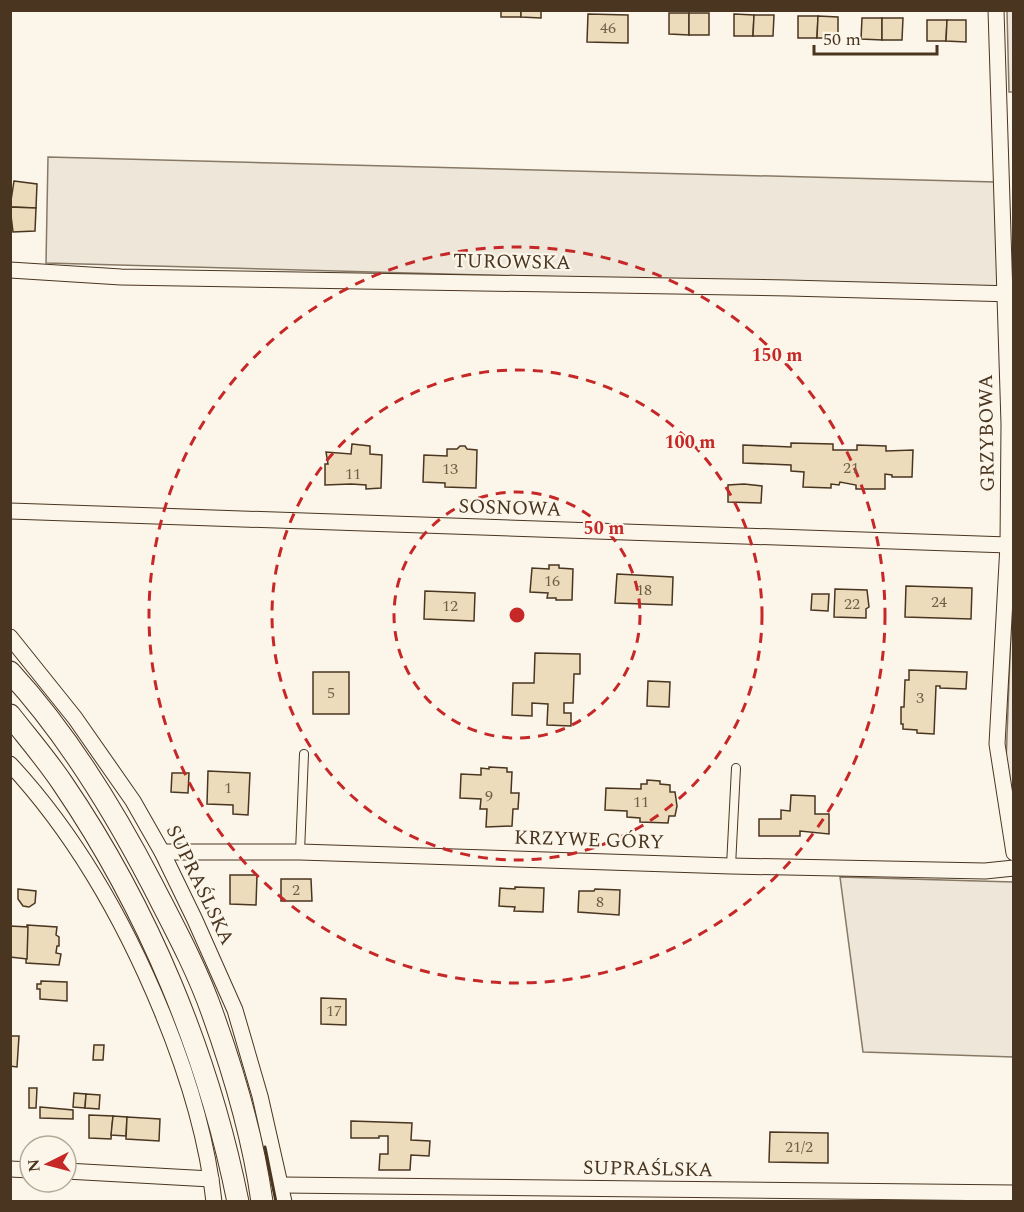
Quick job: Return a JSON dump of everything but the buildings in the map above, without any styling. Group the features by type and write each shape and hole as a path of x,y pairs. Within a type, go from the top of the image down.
{"main road":[{"path":"10,672 85,768 133,848 174,927 212,1010 247,1122 262,1202"},
{"path":"10,715 63,783 110,859 149,935 187,1020 222,1125 238,1202"}],"street":[{"name":"GRZYBOWA","path":"996,10 1006,103 1009,294 1008,545 997,744 1014,853"},
{"name":"TUROWSKA","path":"10,270 121,277 1009,294"},
{"name":"SOSNOWA","path":"10,511 1008,545"},
{"name":"SUPRAŚLSKA","path":"10,637 88,736 133,801 162,852 195,920 235,1011 260,1096 282,1185 284,1202"},
{"path":"13,771 96,875 124,927 181,1059 200,1125 214,1202"},
{"name":"KRZYWE GÓRY","path":"162,852 300,852 731,866 985,871 1014,868"},
{"path":"78,1173 211,1179"},
{"name":"SUPRAŚLSKA","path":"282,1185 1014,1193"}],"lane":[{"path":"300,852 304,754"},
{"path":"731,866 736,768"}],"shaded area":[{"path":"1007,11 1013,11 1013,92 1009,92"},
{"path":"48,157 995,182 999,289 46,263"},
{"path":"1013,575 1013,826 1006,763"},
{"path":"840,877 1013,882 1013,1057 863,1052"}],"wall":[{"path":"265,1147 276,1202"}]}
